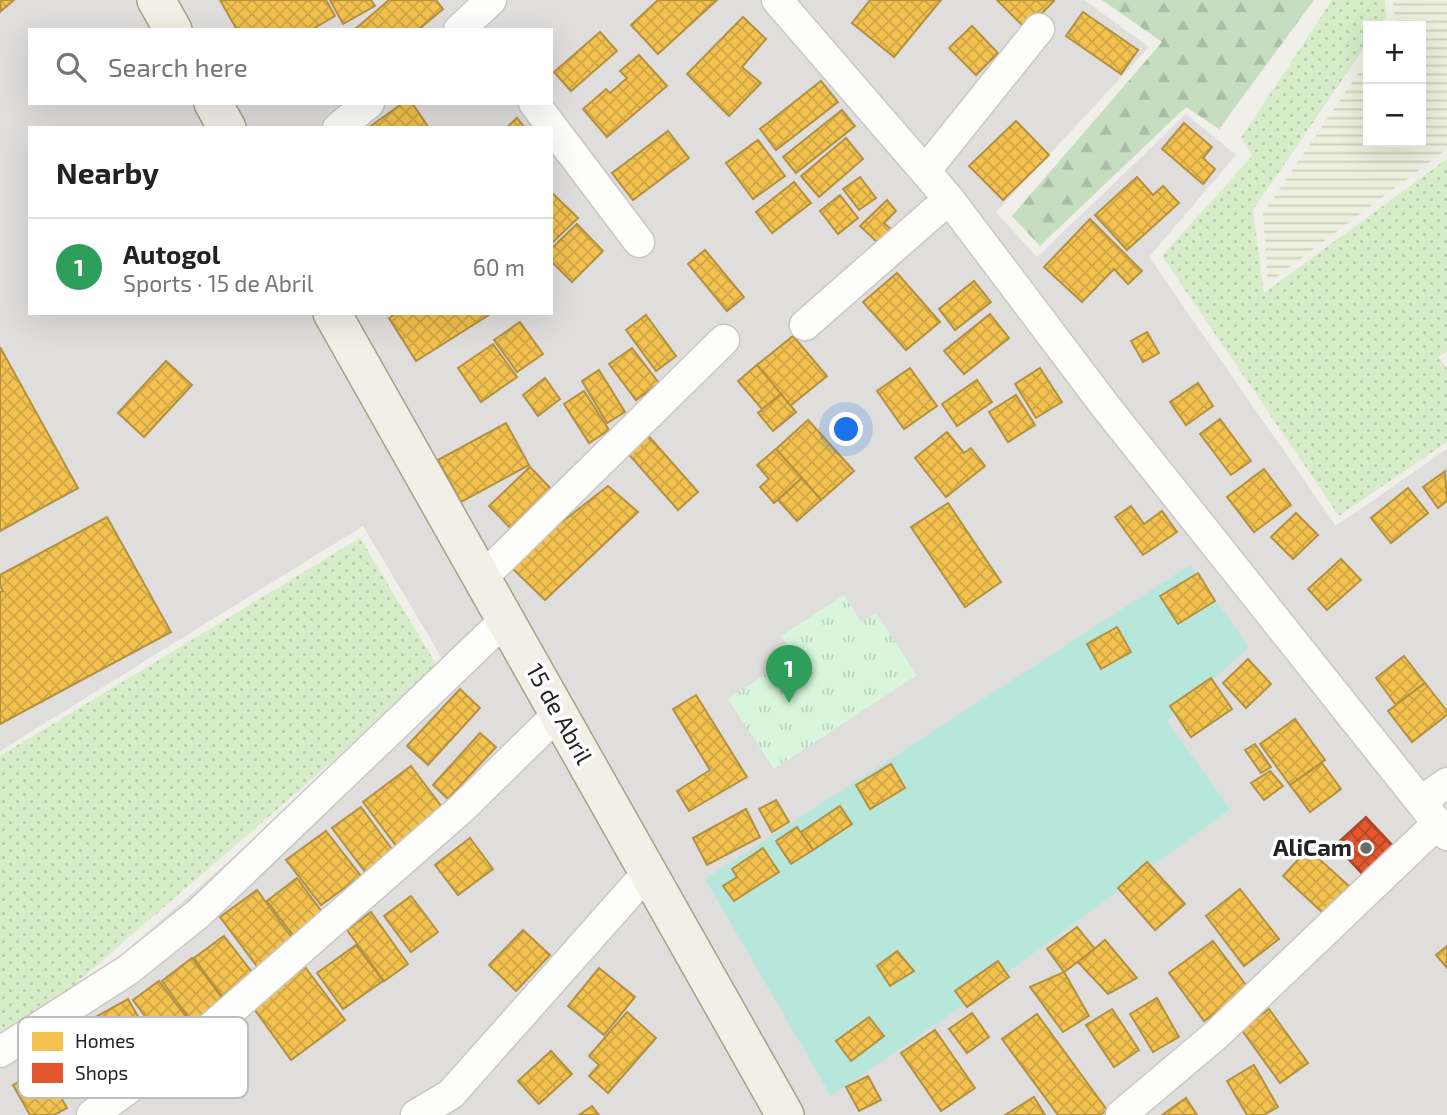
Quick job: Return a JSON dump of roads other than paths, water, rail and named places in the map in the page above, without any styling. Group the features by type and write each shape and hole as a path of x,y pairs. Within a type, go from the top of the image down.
{"main road":[{"path":"156,0 172,28"},
{"path":"214,105 226,126"},
{"name":"15 de Abril","path":"333,315 785,1115"}],"street":[{"path":"777,0 926,170 1106,407 1435,820"},
{"path":"926,170 1039,29"},
{"path":"340,126 367,105"},
{"path":"536,105 551,126"},
{"path":"553,128 639,242"},
{"path":"805,326 949,199"},
{"path":"483,577 724,340"},
{"path":"55,1017 128,970 199,914 506,619"},
{"path":"223,1017 461,809 559,713"},
{"path":"1121,1115 1216,1035 1435,820 1447,783"},
{"path":"416,1115 457,1104 648,872"},
{"path":"0,1052 18,1040"},
{"path":"92,1115 115,1098"}],"place":[{"name":"Autogol","path":"789,703"},
{"name":"AliCam","path":"1366,848"}]}
